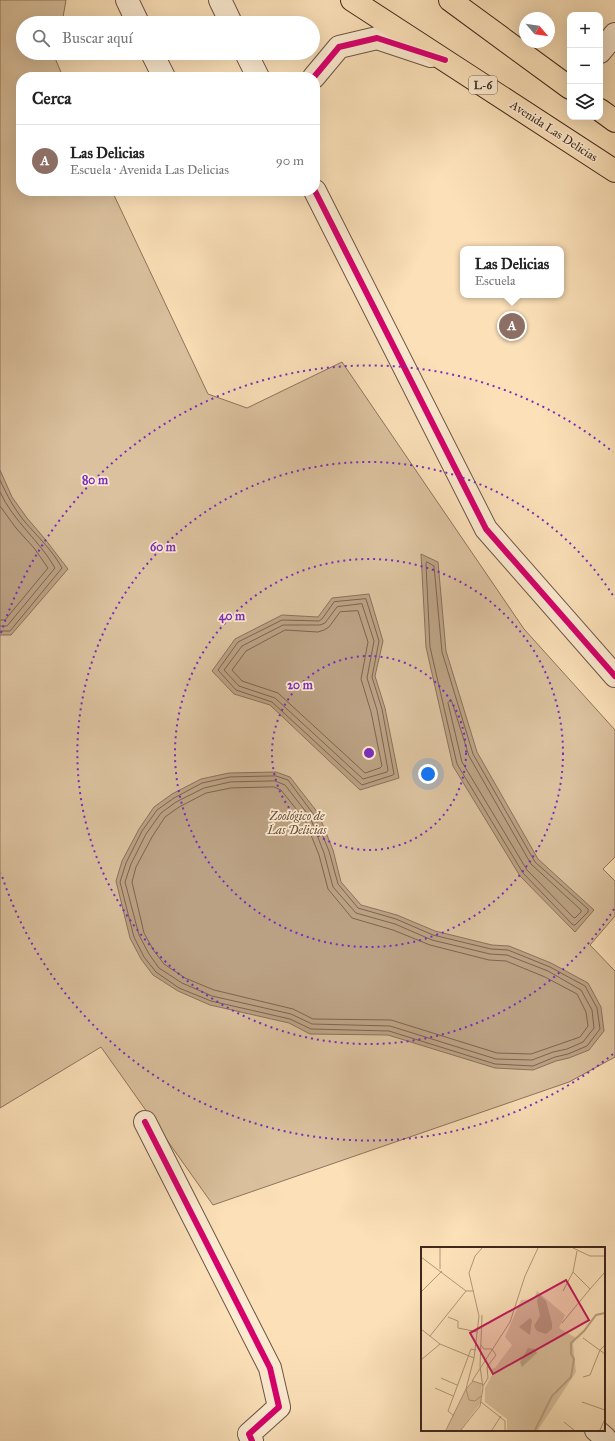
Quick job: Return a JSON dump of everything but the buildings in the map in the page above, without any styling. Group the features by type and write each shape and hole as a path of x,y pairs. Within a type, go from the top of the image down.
{"main road":[{"name":"Avenida Las Delicias","path":"352,0 615,171"},
{"path":"450,0 567,86"},
{"path":"603,112 615,121"}],"street":[{"path":"128,0 135,16"},
{"path":"220,0 228,16"},
{"path":"603,48 615,34"},
{"path":"318,72 339,47 377,38 445,60"},
{"path":"156,60 162,72"},
{"path":"250,60 256,72"},
{"path":"318,196 486,529 615,676"},
{"path":"145,1122 270,1368 278,1407 249,1434 252,1441"},
{"path":"597,1431 605,1438 604,1441"}],"green space":[{"name":"Zoológico de Las Delicias","path":"0,0 66,0 63,16 16,16 16,60 56,60 61,72 16,72 16,196 114,196 208,394 247,408 342,362 524,629 615,730 615,857 603,869 615,881 615,916 590,945 615,971 615,1057 569,1082 213,1205 101,1047 0,1108"}],"water":[{"path":"0,470 12,497 68,569 11,635 0,635"},
{"path":"421,554 438,562 446,651 477,752 538,859 594,910 575,932 520,876 453,766 426,647"},
{"path":"369,594 383,641 375,676 385,708 399,778 360,790 270,705 234,694 212,671 235,639 282,615 318,617 332,598"},
{"path":"276,772 290,777 318,813 333,850 341,882 361,905 397,915 435,931 492,945 509,946 551,963 588,983 601,1007 604,1031 589,1050 533,1070 495,1068 388,1035 310,1034 289,1023 210,1005 178,991 153,975 141,959 130,938 116,881 122,861 139,829 154,807 172,794 201,779 229,773"}],"cycle path":[{"path":"318,72 339,47 377,38 445,60"},
{"path":"318,196 486,529 615,676"},
{"path":"145,1122 270,1368 279,1407 249,1434 252,1441"}],"place":[{"name":"Las Delicias","path":"512,326"}]}
